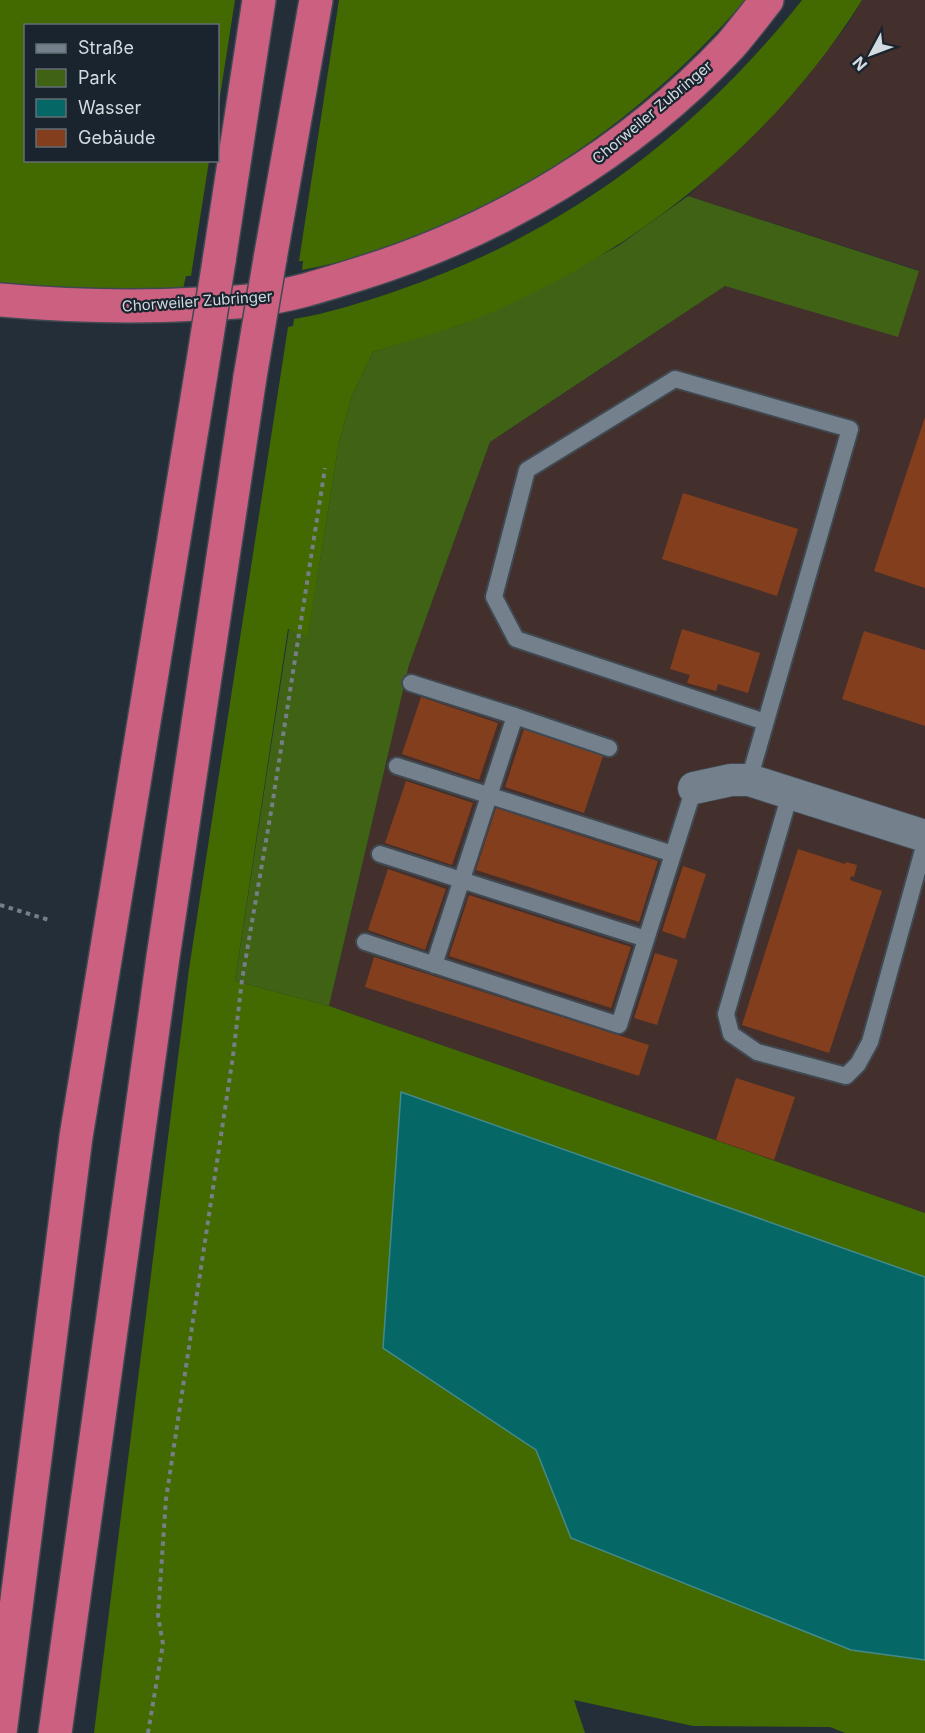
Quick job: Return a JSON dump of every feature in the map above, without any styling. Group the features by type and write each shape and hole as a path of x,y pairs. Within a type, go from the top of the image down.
{"highway":[{"path":"0,1732 76,1137 260,0"},
{"path":"55,1733 163,957 250,377 316,0"},
{"name":"Chorweiler Zubringer","path":"0,300 73,306 142,307 253,301 306,291 399,262 461,237 546,192 587,166 639,127 702,73 731,45 767,0"}],"street":[{"path":"694,788 731,780 748,780 925,836"}],"lane":[{"path":"748,780 765,722 850,429 675,379 527,470 494,597 516,639 765,722"},
{"path":"411,683 609,748"},
{"path":"434,965 515,716"},
{"path":"397,766 673,854"},
{"path":"365,942 619,1025 694,788"},
{"path":"790,794 726,1014 731,1034 757,1052 846,1076 858,1064 870,1042 925,843"},
{"path":"380,854 646,939"}],"path":[{"path":"148,1733 163,1644 158,1616 169,1477 234,1056 242,980 325,468"},
{"path":"0,905 49,920"}],"shaded area":[{"path":"862,0 925,0 925,1213 329,1006 409,665 490,442 725,286 898,336 918,270 688,196 745,144 803,82 848,24"}],"green space":[{"path":"0,0 235,0 219,103 219,24 24,24 24,162 209,162 191,276 186,276 183,289 105,290 0,283"},
{"path":"339,0 745,0 702,47 653,92 601,134 545,172 487,205 426,233 365,255 302,270 303,261 299,261"},
{"path":"802,0 862,0 825,54 783,104 737,151 687,195 634,234 578,269 520,300 460,325 373,352 352,396 339,442 308,636 288,629 235,981 329,1006 925,1213 925,1277 401,1092 383,1348 536,1450 571,1538 851,1650 925,1660 925,1733 845,1733 830,1727 693,1726 574,1700 585,1733 94,1733 189,969 288,327 293,326 294,319 360,303 459,267 516,240 570,209 622,175 671,136 761,49"},
{"path":"688,196 919,271 898,337 725,286 490,442 409,665 329,1006 235,981 289,629 308,635 339,442 352,396 373,352 460,325 540,289 618,246"}],"water":[{"path":"401,1092 925,1277 925,1660 851,1650 571,1538 536,1450 383,1348"}],"building":[{"path":"925,417 925,588 874,571"},
{"path":"683,493 798,529 777,596 662,559"},
{"path":"682,629 760,653 748,693 718,684 716,691 687,683 690,675 670,669"},
{"path":"864,631 925,650 925,726 842,699"},
{"path":"421,697 498,723 479,780 402,754"},
{"path":"524,729 603,756 584,813 505,787"},
{"path":"406,781 473,803 452,865 385,843"},
{"path":"496,808 658,861 639,922 476,870"},
{"path":"798,849 845,864 846,862 857,865 854,877 851,876 850,880 882,891 829,1053 742,1025"},
{"path":"683,866 706,874 685,939 662,931"},
{"path":"388,869 446,889 425,950 368,930"},
{"path":"469,895 631,947 611,1008 449,956"},
{"path":"655,953 678,960 657,1025 634,1018"},
{"path":"374,957 649,1045 639,1076 365,987"},
{"path":"736,1078 795,1097 774,1160 716,1140"}]}
